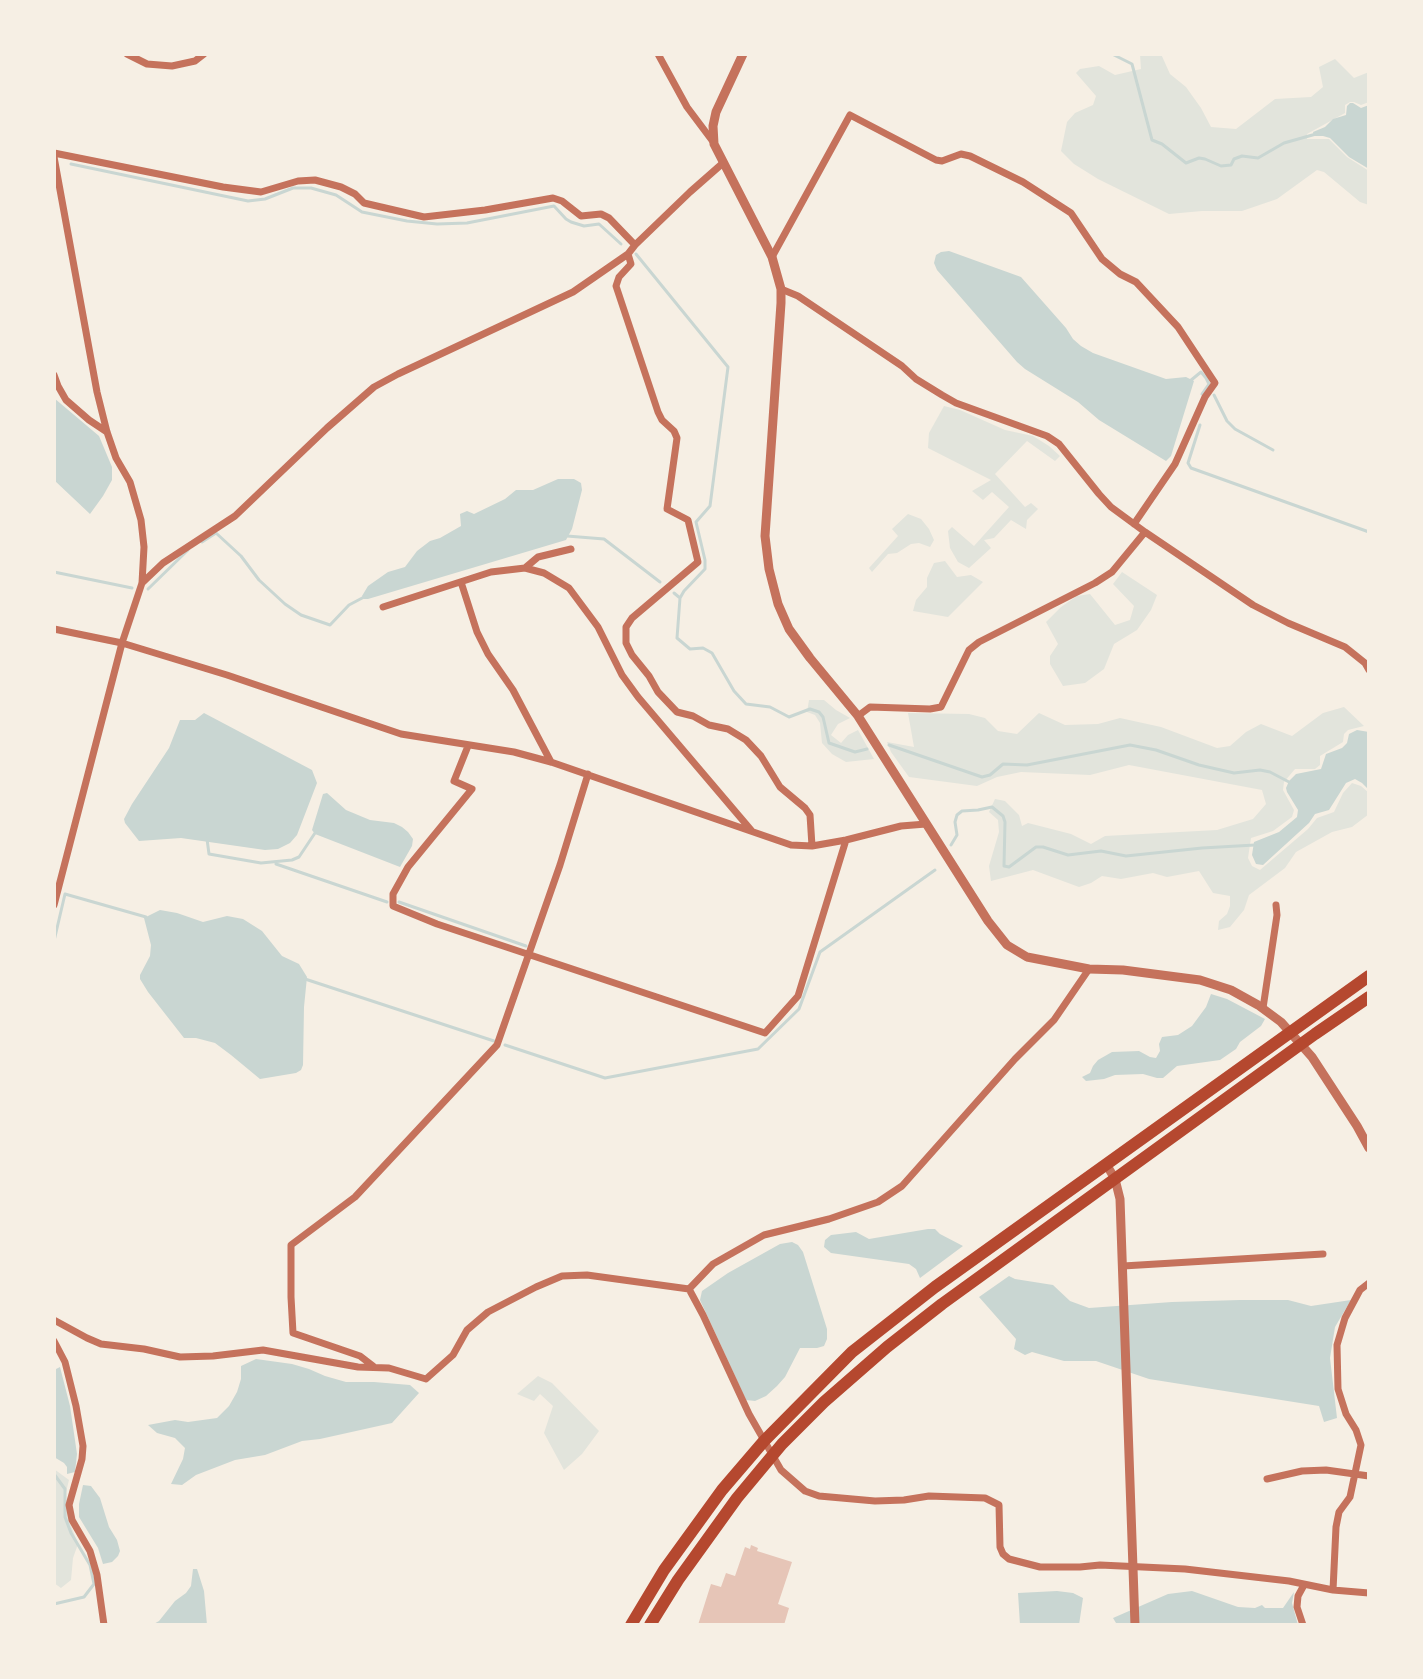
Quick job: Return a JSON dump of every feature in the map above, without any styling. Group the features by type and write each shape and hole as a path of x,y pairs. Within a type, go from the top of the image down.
{"highway":[{"path":"631,1625 664,1570 722,1490 764,1441 852,1352 935,1287 1369,976"},
{"path":"650,1625 708,1536 772,1455 824,1402 942,1304 1369,997"}],"street":[{"path":"127,54 147,64 172,66 195,61 204,54"},
{"path":"658,54 687,107 714,144 772,257 781,289 765,536 778,604 789,629 858,716 988,921 1007,945 1027,957 1089,969 1200,980 1231,990 1281,1022 1312,1057 1369,1148"},
{"path":"714,144 716,112 743,54"},
{"path":"772,257 850,115 936,160 961,154 970,156 1023,182 1071,213 1102,259 1136,282 1178,327 1215,383 1205,397 1175,464 1134,524"},
{"path":"54,905 122,643 142,583 144,547 141,520 130,482 116,458 97,392 54,155 261,192 298,181 315,180 341,187 364,203 424,217 553,198 581,216 601,214 609,218 635,245"},
{"path":"142,583 163,563 235,516 374,387 573,292 628,254 723,163"},
{"path":"628,254 631,264 619,277 616,286 658,412 677,438 667,509 688,520 698,562 632,618 626,627 626,643 658,692 677,712 728,729 746,740 761,756 780,787 810,815 812,846"},
{"path":"781,289 798,296 902,366 916,379 956,403 1038,432 1059,444 1111,507 1134,524 1253,605 1345,647 1369,670"},
{"path":"54,375 66,400 107,432"},
{"path":"858,716 870,707 941,707 969,650 1112,572 1145,532"},
{"path":"525,568 538,557 571,549"},
{"path":"383,607 491,572 525,568 544,573 569,588 598,627 622,675 638,697 752,831"},
{"path":"461,582 477,632 513,690 551,762"},
{"path":"54,629 122,643 401,734 514,752 551,762 791,845 812,846 901,826 926,824"},
{"path":"468,746 454,781 472,789 408,867 393,894 393,906 437,924 765,1033 798,996 846,840"},
{"path":"373,1366 360,1356 293,1333 291,1245 355,1197 494,1049 560,865 588,774"},
{"path":"1263,1008 1276,905"},
{"path":"689,1289 713,1264 764,1235 829,1219 878,1202 902,1186 1015,1059 1054,1020 1089,969"},
{"path":"1106,1164 1115,1179 1120,1199 1135,1625"},
{"path":"1123,1266 1323,1254"},
{"path":"54,1320 101,1344 180,1357 263,1350 358,1367 389,1368 426,1379 453,1355 467,1330 488,1312 562,1276 587,1275 689,1289"},
{"path":"1333,1590 1336,1527 1339,1512 1350,1497 1361,1445 1338,1389 1337,1345 1345,1318 1360,1290 1369,1283"},
{"path":"689,1289 772,1455 781,1470 805,1491 819,1496 875,1501 929,1496 985,1498 999,1505 1000,1547 1003,1554 1009,1559 1040,1567 1185,1569 1369,1593"},
{"path":"54,1341 65,1362 83,1446 69,1505 72,1520 94,1564 104,1625"},
{"path":"1267,1479 1302,1471 1326,1470 1369,1476"},
{"path":"1303,1625 1297,1607 1304,1585"}],"shaded area":[{"path":"1140,54 1161,54 1170,74 1186,87 1211,127 1236,129 1275,99 1311,97 1323,87 1319,67 1335,59 1354,78 1369,72 1369,102 1361,105 1350,102 1345,105 1345,113 1307,134 1307,139 1329,139 1347,157 1369,171 1369,205 1360,202 1324,172 1317,170 1277,199 1242,211 1169,214 1074,164 1061,151 1067,122 1075,113 1093,105 1096,96 1076,73 1080,69 1099,66 1115,75 1141,69"},
{"path":"1350,103 1361,108 1369,105 1369,169 1349,157 1330,138 1314,136 1313,132 1346,115"},
{"path":"949,251 1021,277 1073,339 1093,353 1166,379 1186,377 1194,381 1171,456 1166,461 1099,420 1078,402 1017,362 937,270 934,263 936,255"},
{"path":"54,398 99,436 112,467 112,480 90,514 54,480"},
{"path":"944,406 1005,430 1033,436 1060,456 1055,461 1027,441 995,474 1025,507 1031,503 1038,509 1027,520 1026,529 1011,520 994,538 984,540 991,548 969,568 958,562 950,548 948,531 952,527 974,546 1009,507 992,492 983,500 972,491 991,480 928,448 929,433"},
{"path":"558,479 574,479 581,483 582,490 566,540 368,599 362,596 368,586 388,572 405,567 417,551 430,541 461,526 460,514 467,511 474,514 516,490 533,490"},
{"path":"908,514 921,519 929,529 934,540 930,547 911,544 897,553 888,554 872,572 869,568 898,536 892,529"},
{"path":"945,561 957,577 971,575 983,582 948,617 913,611 916,600 927,587 927,578 934,563"},
{"path":"1122,572 1157,595 1151,610 1137,630 1114,644 1104,669 1085,683 1063,686 1050,664 1050,656 1058,644 1046,622 1077,596 1090,594 1115,625 1130,620 1134,606 1113,584"},
{"path":"809,700 824,700 850,718 838,724 831,735 841,743 858,730 874,759 846,762 832,754 822,743 820,723 815,715 807,712"},
{"path":"1344,707 1364,726 1348,730 1343,742 1320,756 1320,765 1315,769 1295,769 1284,782 1283,790 1294,810 1292,817 1273,831 1251,838 1248,858 1252,866 1260,870 1317,818 1334,812 1352,783 1369,793 1369,814 1352,827 1332,832 1296,852 1285,868 1249,895 1244,910 1230,927 1218,930 1219,921 1230,906 1230,896 1213,893 1199,871 1167,877 1153,873 1121,879 1102,876 1079,887 1033,870 991,881 989,866 999,832 998,820 989,812 995,799 1005,801 1019,815 1022,826 1028,823 1071,834 1091,844 1105,836 1217,830 1253,819 1266,804 1262,790 1129,765 1090,775 1021,772 997,777 977,786 909,777 887,742 914,747 908,713 969,714 985,718 998,731 1017,734 1039,713 1065,725 1098,724 1120,718 1161,727 1217,748 1230,746 1261,724 1292,736 1323,713"},
{"path":"204,713 312,770 317,783 297,835 290,843 278,849 265,850 181,838 139,841 125,823 132,804 169,748 180,720 195,720"},
{"path":"1357,730 1369,732 1369,790 1355,779 1346,783 1329,810 1315,814 1263,865 1256,864 1252,855 1254,842 1279,832 1297,817 1298,810 1286,788 1289,781 1296,774 1321,769 1326,754 1342,748 1349,734"},
{"path":"327,793 346,810 370,820 394,823 408,832 413,839 412,846 400,867 315,834 312,830 323,794"},
{"path":"160,910 203,922 227,916 243,919 262,931 282,956 299,964 307,977 301,1070 260,1079 215,1043 184,1038 140,979 150,956 151,945 144,918"},
{"path":"1211,994 1265,1019 1236,1049 1220,1060 1177,1066 1163,1078 1143,1074 1115,1075 1086,1081 1082,1077 1090,1073 1098,1060 1112,1052 1139,1051 1156,1058 1162,1037 1178,1035 1192,1026"},
{"path":"935,1229 963,1246 920,1278 916,1269 909,1264 831,1253 824,1247 825,1240 831,1235 856,1232 869,1239"},
{"path":"792,1242 803,1252 827,1329 827,1339 824,1346 800,1348 777,1386 755,1401 746,1400 700,1300 702,1291 780,1244"},
{"path":"1009,1276 1053,1285 1070,1301 1089,1308 1240,1300 1288,1300 1311,1306 1351,1300 1335,1327 1330,1358 1337,1418 1324,1422 1319,1406 1149,1379 1096,1361 1064,1361 1032,1352 1025,1355 1014,1349 1016,1339 979,1297"},
{"path":"256,1359 292,1364 346,1382 410,1385 419,1393 392,1423 302,1441 265,1455 235,1460 196,1475 182,1485 171,1484 185,1448 175,1438 157,1433 148,1425 217,1418 237,1392 241,1366"},
{"path":"60,1367 77,1454 75,1472 67,1474 64,1463 54,1457 54,1370"},
{"path":"538,1376 552,1383 599,1431 582,1454 564,1470 544,1433 553,1406 540,1394 534,1401 517,1394"},
{"path":"54,1469 69,1480 65,1496 68,1518 78,1544 71,1580 61,1588 54,1583"},
{"path":"83,1485 91,1486 100,1498 109,1527 117,1540 120,1551 112,1562 103,1564 98,1548 79,1517"},
{"path":"193,1569 197,1569 204,1591 207,1625 152,1625 186,1593 191,1586"},
{"path":"1057,1591 1083,1598 1079,1625 1020,1625 1018,1593"},
{"path":"1192,1591 1238,1607 1255,1608 1262,1605 1265,1608 1283,1608 1294,1592 1292,1603 1298,1625 1121,1625 1113,1618 1168,1594"}],"building":[{"path":"751,1545 758,1548 757,1551 792,1562 778,1604 789,1608 784,1625 698,1625 711,1584 721,1587 726,1573 735,1576 745,1547 750,1549"}],"waterway":[{"path":"1112,54 1132,64 1152,140 1186,163 1199,158 1221,166 1231,165 1234,159 1242,156 1258,158 1284,143 1316,134"},
{"path":"71,164 248,201 265,199 293,188 311,188 336,195 362,212 437,224 467,223 554,206 571,222 584,226 599,224 621,244"},
{"path":"636,254 728,367 710,506 696,522 705,569 680,598"},
{"path":"1190,381 1201,372 1210,386"},
{"path":"1202,394 1209,384"},
{"path":"1214,395 1227,421 1235,429 1273,450"},
{"path":"1200,425 1188,463 1191,468 1369,532"},
{"path":"202,542 216,533 285,604 301,615 330,625 349,605 366,596"},
{"path":"567,536 604,539 660,582"},
{"path":"148,589 188,550"},
{"path":"54,572 132,588"},
{"path":"674,593 680,598 677,638 690,649 703,648 712,653 734,691 746,704 770,707 789,717 810,709 819,712 829,743 855,752 867,749"},
{"path":"889,745 982,777 990,775 1003,764 1027,765 1130,745 1234,773 1270,772 1289,782"},
{"path":"951,845 957,835 957,815 962,811 992,807 1003,816 1005,822 1004,866 1009,867 1036,847 1068,855 1101,851 1126,856 1255,845"},
{"path":"207,839 209,854 261,863 299,857 315,833"},
{"path":"276,864 387,902"},
{"path":"505,1045 605,1078 758,1049 799,1009 820,952 935,870"},
{"path":"54,941 65,894 146,917"},
{"path":"399,902 526,946"},
{"path":"305,979 494,1041"},
{"path":"54,1474 65,1489 65,1517 90,1565 94,1584 84,1597 54,1604"}]}
